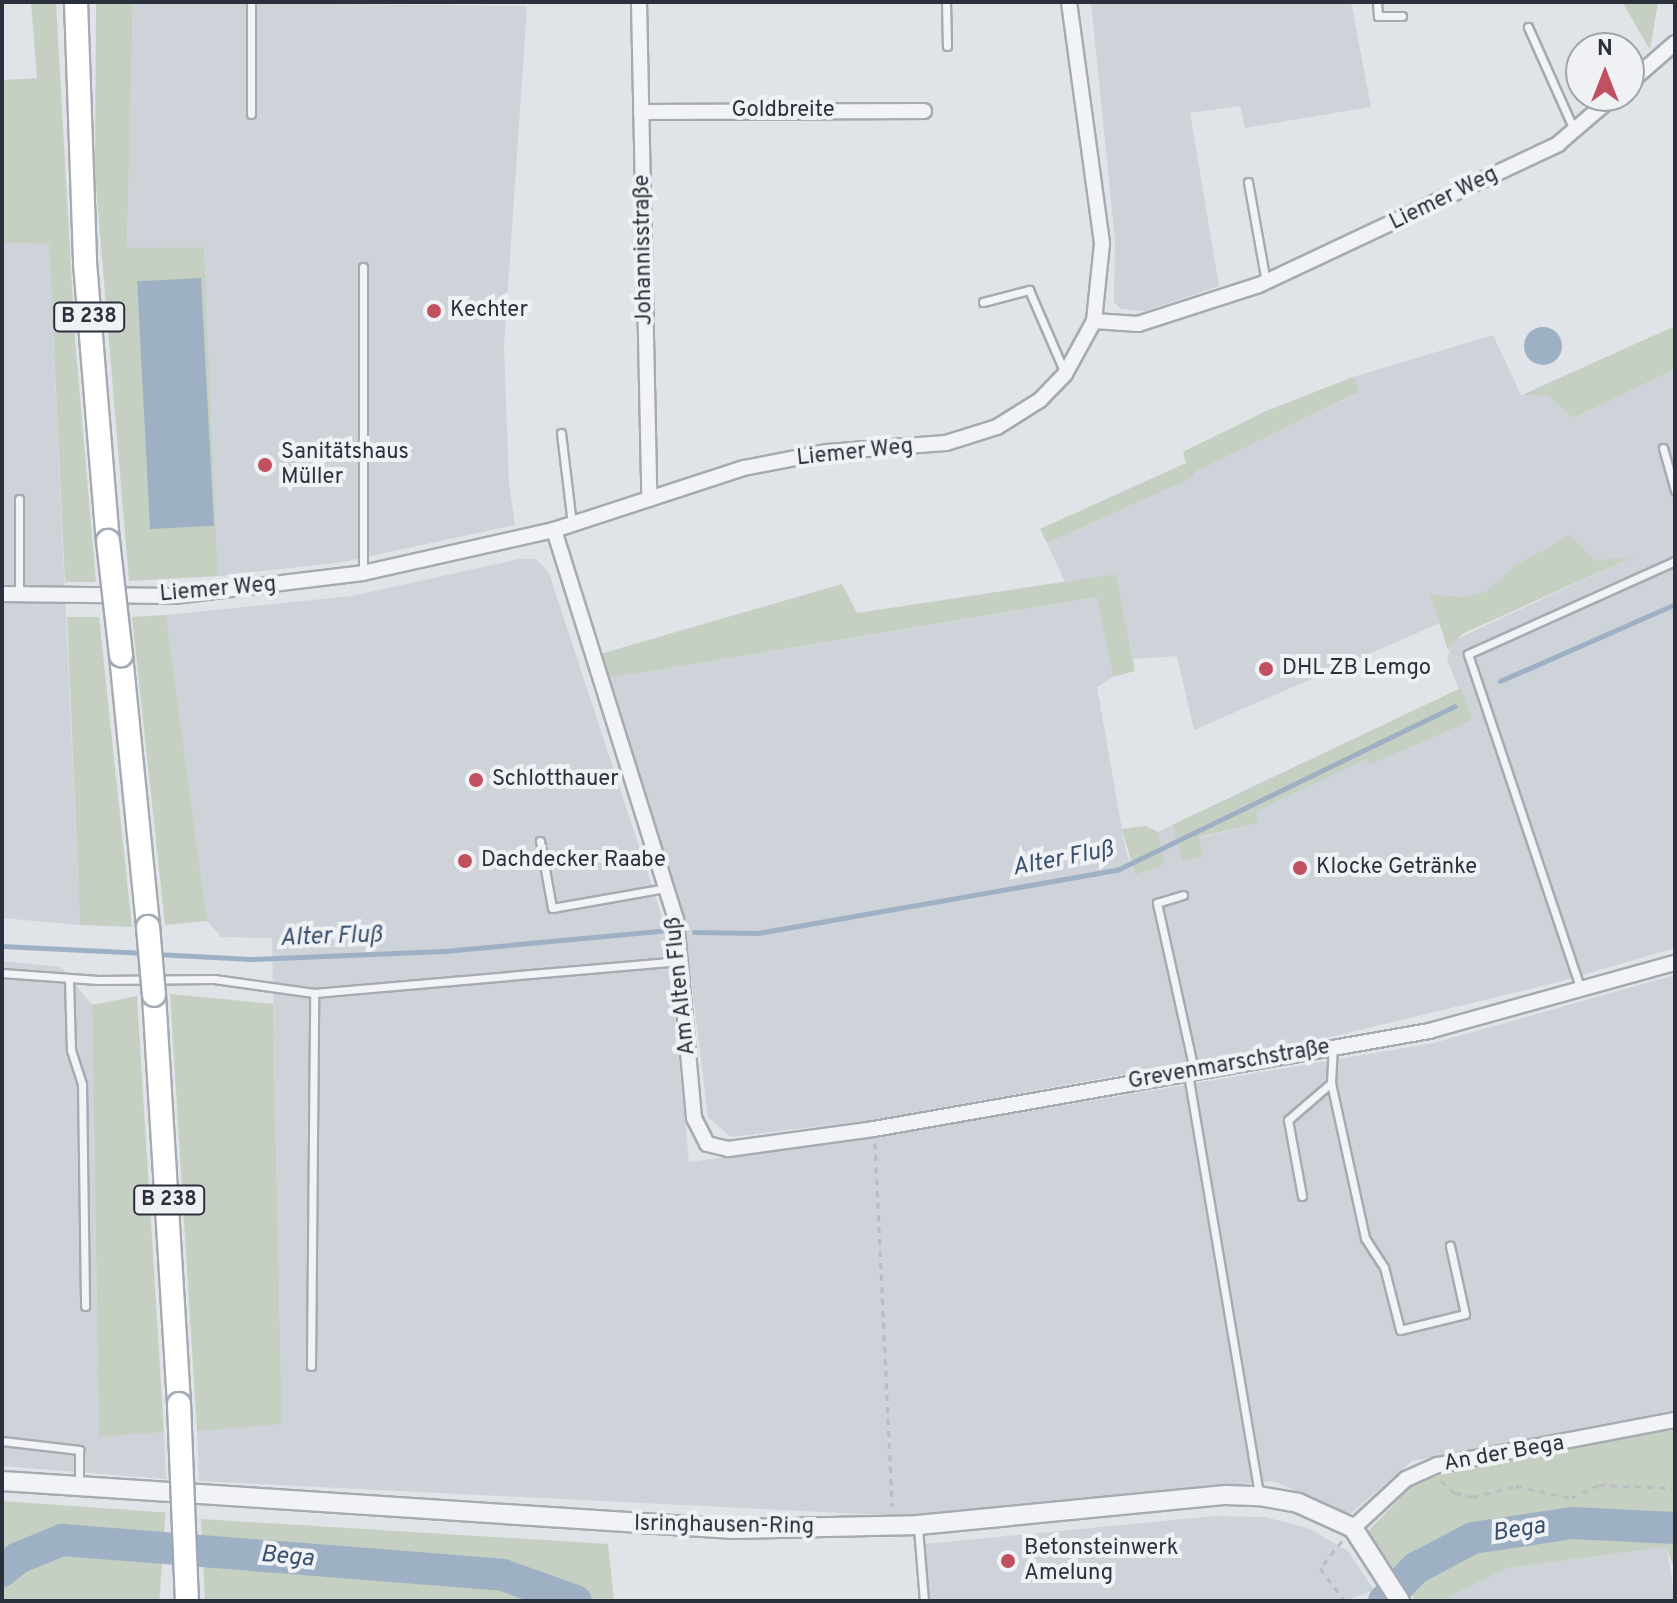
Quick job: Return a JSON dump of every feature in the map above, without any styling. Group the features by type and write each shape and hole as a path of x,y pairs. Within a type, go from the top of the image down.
{"main road":[{"name":"B 238","path":"76,2 85,263 108,541 154,995 179,1404 187,1601"}],"street":[{"name":"Johannisstraße","path":"639,2 649,499"},
{"name":"Liemer Weg","path":"2,594 174,596 363,573 554,530 744,468 827,452 946,443 997,427 1040,400 1065,374 1094,321 1102,243 1071,4"},
{"path":"1645,69 1675,43"},
{"name":"Goldbreite","path":"641,112 924,111"},
{"name":"Liemer Weg","path":"1094,321 1138,324 1266,282 1558,144 1595,112"},
{"name":"Am Alten Fluß","path":"554,530 666,888 681,961 694,1118 707,1144 728,1149 874,1129"},
{"name":"Grevenmarschstraße","path":"874,1129 1429,1031 1582,992 1675,963"},
{"name":"An der Bega","path":"1353,1528 1419,1472 1675,1420"},
{"name":"Isringhausen-Ring","path":"2,1481 620,1525 893,1527 1226,1495 1259,1496 1298,1503 1353,1528 1379,1562 1400,1601"}],"lane":[{"path":"251,2 251,114"},
{"path":"946,2 947,46"},
{"path":"1377,2 1378,16 1402,16"},
{"path":"1528,27 1574,130"},
{"path":"1248,182 1266,282"},
{"path":"363,267 363,573"},
{"path":"983,302 1029,290 1065,374"},
{"path":"561,433 572,524"},
{"path":"1663,448 1675,490"},
{"path":"19,499 19,594"},
{"path":"1582,992 1468,654 1675,561"},
{"path":"540,841 552,908 666,888"},
{"path":"1183,895 1157,903 1191,1071 1259,1496"},
{"path":"2,973 69,979 214,979 314,993 681,961"},
{"path":"69,979 71,1050 82,1084 85,1306"},
{"path":"311,1366 314,993"},
{"path":"1333,1046 1331,1083 1365,1238 1384,1267 1400,1330 1465,1314 1450,1246"},
{"path":"1302,1196 1288,1120 1331,1083"},
{"path":"2,1441 79,1450 79,1488"},
{"path":"918,1525 924,1601"}],"path":[{"path":"874,1129 893,1527"},
{"path":"1419,1472 1455,1493 1473,1497 1516,1486 1571,1498 1599,1485 1675,1488"},
{"path":"1345,1601 1320,1568 1353,1528"}],"shaded area":[{"path":"133,2 527,6 504,346 509,484 515,525 343,562 218,576 204,247 127,249"},
{"path":"1091,2 1351,2 1371,107 1245,128 1240,106 1190,113 1219,286 1145,311 1121,309 1114,302 1115,240"},
{"path":"2,243 49,244 80,925 2,918"},
{"path":"1493,335 1521,395 1548,396 1573,418 1675,369 1675,948 1555,983 1326,1038 871,1120 731,1137 708,1117 684,921 609,678 1098,597 1113,677 1097,687 1126,852 1135,875 1165,864 1158,832 1172,825 1182,861 1203,855 1199,838 1258,823 1255,811 1367,759 1369,764 1471,720 1447,659 1453,641 1632,557 1596,561 1542,550 1487,591 1466,597 1431,594 1440,623 1194,730 1177,656 1133,659 1116,575 1065,582 1047,543 1194,477 1193,472 1358,393 1353,377"},
{"path":"519,559 536,559 549,573 666,929 689,1162 882,1136 1434,1043 1675,975 1675,1410 1412,1461 1350,1514 1273,1481 904,1516 199,1481 197,1431 282,1423 272,938 221,937 207,921 166,615 352,596"},
{"path":"2,961 61,967 92,1005 99,1436 164,1432 166,1479 2,1466"},
{"path":"1215,1516 1265,1517 1310,1529 1348,1551 1374,1590 1345,1601 929,1601 925,1544"},
{"path":"1667,1547 1675,1601 1441,1601 1507,1568"}],"green space":[{"path":"31,2 56,2 75,339 96,582 65,582 49,244 2,243 2,80 37,78"},
{"path":"96,2 133,2 127,248 204,247 218,576 129,581 95,174"},
{"path":"1622,2 1658,2 1650,50 1645,41 1645,32 1640,32"},
{"path":"1675,326 1675,369 1573,418 1548,396 1522,395"},
{"path":"1353,377 1359,392 1194,472 1194,477 1047,543 1040,529 1186,463 1183,452 1266,411"},
{"path":"1570,535 1596,561 1635,556 1462,634 1448,650 1430,594 1466,597 1487,591 1513,567"},
{"path":"1116,574 1135,671 1113,677 1097,597 609,678 600,654 842,584 857,613"},
{"path":"166,615 207,921 165,925 132,617"},
{"path":"67,617 99,617 132,927 80,925"},
{"path":"1461,688 1472,720 1369,765 1367,759 1256,811 1258,823 1199,837 1203,856 1182,861 1172,825"},
{"path":"1146,826 1158,832 1165,864 1135,875 1122,829"},
{"path":"170,994 273,1004 282,1424 197,1431"},
{"path":"137,996 164,1432 99,1437 92,1005"},
{"path":"1675,1428 1675,1573 1667,1547 1507,1568 1441,1601 1416,1601 1368,1531 1414,1484 1443,1474"},
{"path":"2,1501 166,1512 159,1601 2,1601"},
{"path":"201,1519 608,1544 614,1601 205,1601"}],"water":[{"path":"201,278 214,526 150,529 137,281"},
{"path":"1543,327 1557,332 1562,346 1557,360 1543,365 1529,360 1524,346 1529,332"}],"waterway":[{"name":"Alter Fluß","path":"1500,681 1675,604"},
{"name":"Alter Fluß","path":"694,932 758,933 1117,870 1454,706"},
{"name":"Alter Fluß","path":"156,954 251,959 444,951 661,931"},
{"name":"Alter Fluß","path":"2,946 146,953"},
{"name":"Bega","path":"1384,1601 1416,1568 1473,1538 1572,1523 1675,1528"},
{"name":"Bega","path":"2,1571 18,1558 62,1540 503,1575 576,1601"}],"place":[{"name":"Kechter","path":"434,311"},
{"name":"Sanitätshaus Müller","path":"265,465"},
{"name":"DHL ZB Lemgo","path":"1266,669"},
{"name":"Schlotthauer","path":"476,780"},
{"name":"Dachdecker Raabe","path":"465,861"},
{"name":"Klocke Getränke","path":"1300,868"},
{"name":"Betonsteinwerk Amelung","path":"1008,1561"}]}
